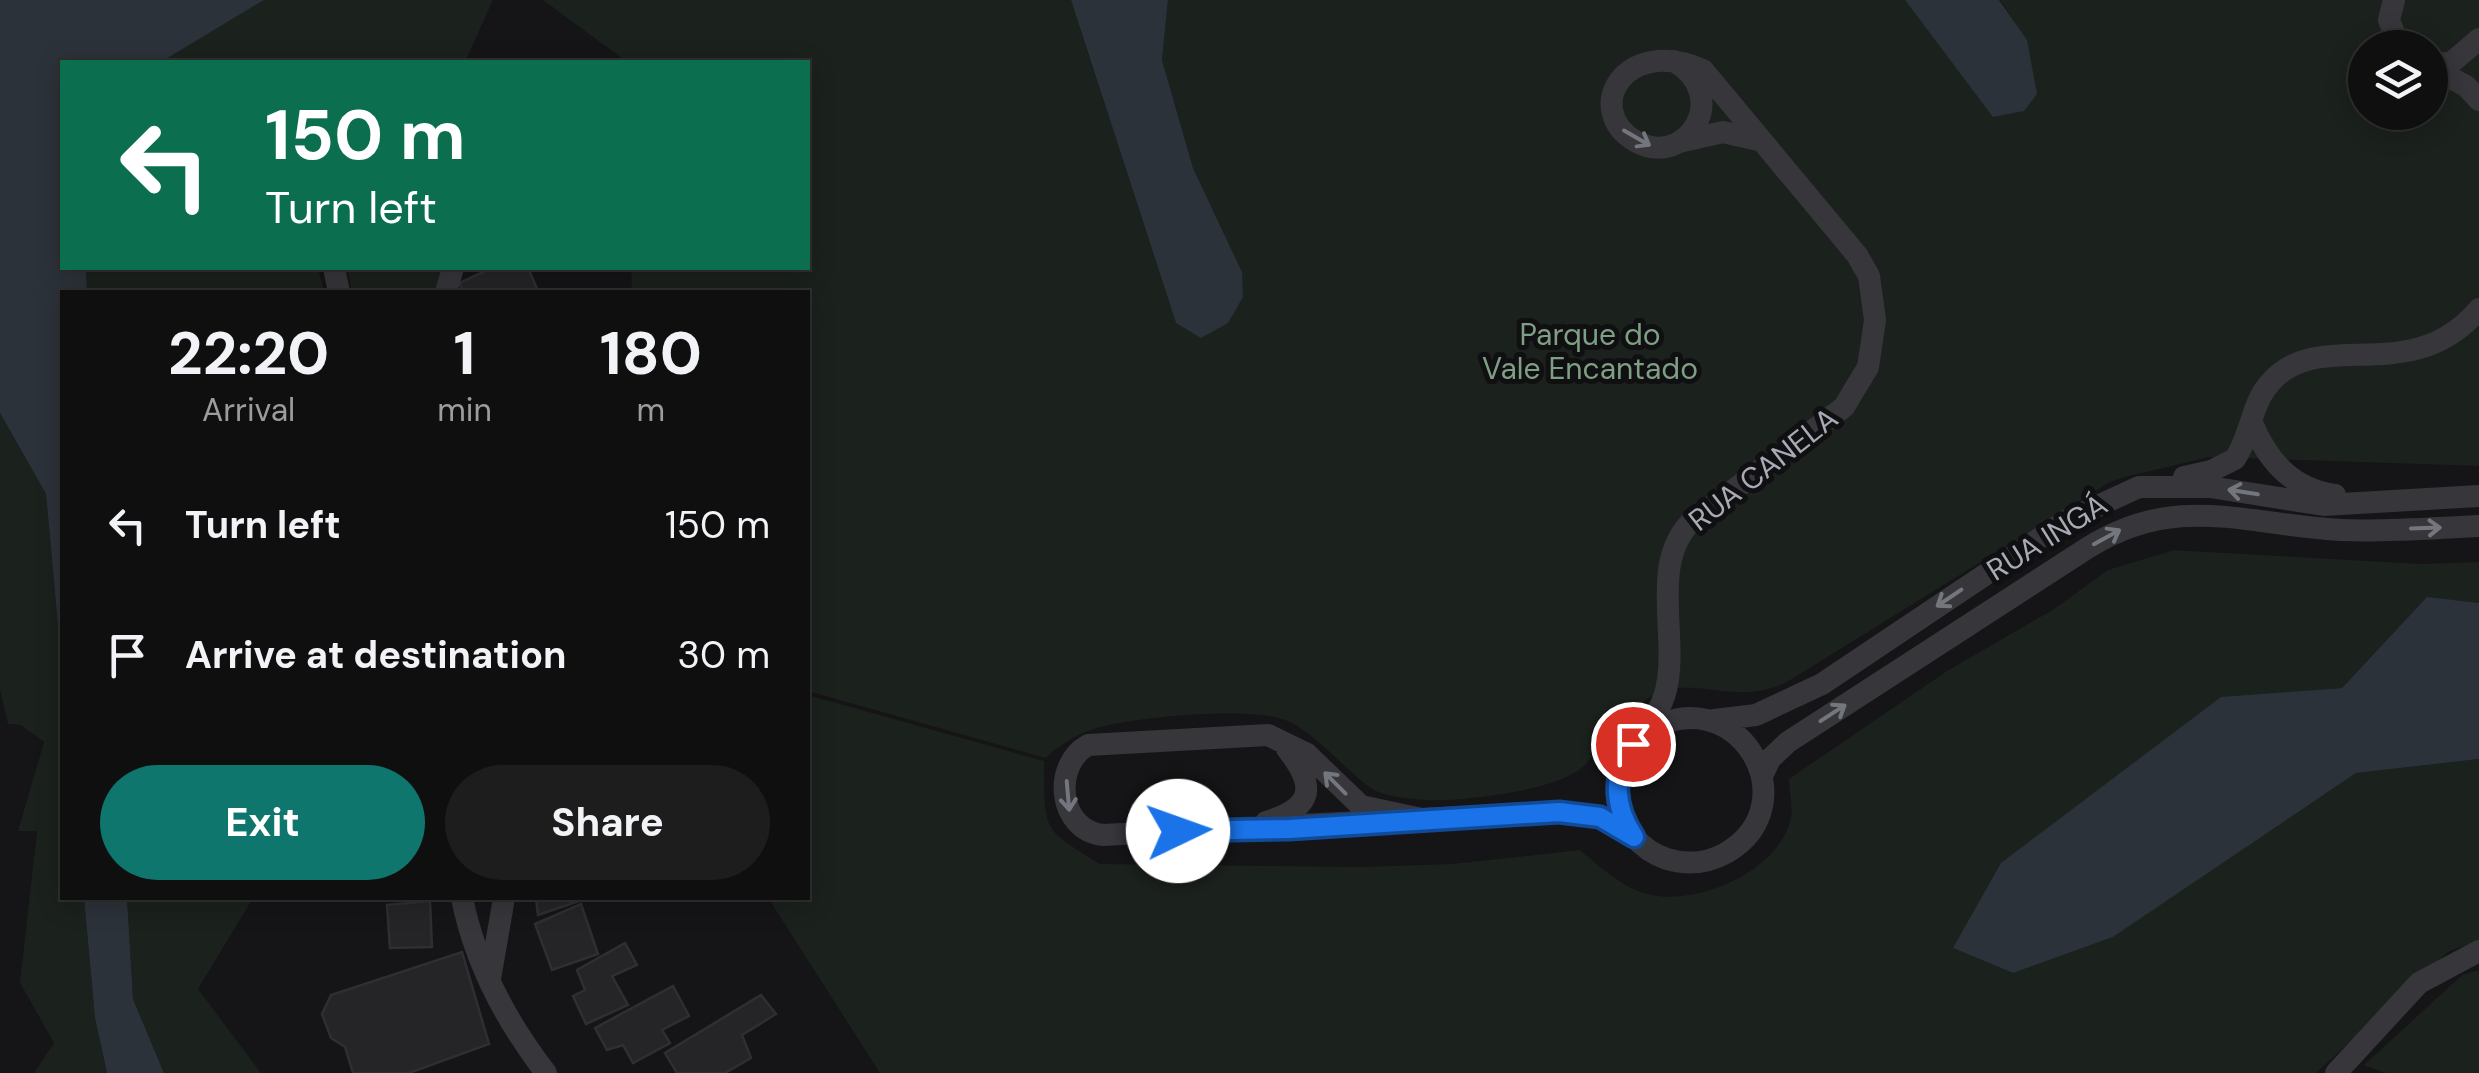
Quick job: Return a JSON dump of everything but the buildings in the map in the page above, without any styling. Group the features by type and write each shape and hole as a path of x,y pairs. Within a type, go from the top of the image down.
{"street":[{"path":"2394,0 2390,20 2394,30"},
{"path":"2448,64 2479,39"},
{"path":"1678,142 1698,122 1702,94 1697,80 1674,61 1660,58 1632,66 1615,90 1613,104 1616,119 1635,141 1649,146 1678,142 1723,132 1758,140"},
{"name":"RUA CANELA","path":"1642,734 1662,702 1670,664 1670,553 1678,536 1844,407 1868,368 1874,346 1875,300 1869,276 1842,233 1758,140 1750,124 1702,70 1674,61"},
{"path":"2448,76 2466,86 2479,100"},
{"path":"2139,488 2226,466 2244,446 2261,396 2287,368 2324,357 2432,347 2452,336 2479,309"},
{"path":"2252,423 2261,444 2286,475 2327,494 2374,500"},
{"name":"RUA INGÁ","path":"1710,720 1756,715 1794,698 2066,520 2139,488 2210,487 2324,505 2479,496"},
{"name":"RUA INGÁ","path":"1762,776 1770,759 1788,742 2102,540 2138,522 2194,514 2342,530 2479,526"},
{"path":"1422,819 1361,806 1307,754 1280,740 1254,734 1105,742 1077,751 1067,770 1072,820 1089,834 1253,826 1289,829 1559,812 1600,817 1665,858 1684,862 1722,856 1751,831 1760,814 1762,776 1745,741 1710,720 1680,690 1670,664"},
{"path":"1559,812 1591,802 1642,734 1673,719 1710,720"},
{"path":"1253,826 1299,810 1306,799 1303,773 1280,740"},
{"path":"1621,764 1619,810 1634,837"},
{"path":"463,900 506,1017 546,1073"},
{"path":"490,982 504,900"},
{"path":"2336,1073 2419,982 2479,951"}],"green space":[{"path":"264,0 493,0 466,60 164,60"},
{"name":"Parque do Vale Encantado","path":"543,0 1071,0 1176,323 1242,272 1193,168 1162,60 1168,0 1905,0 1994,117 2026,40 2000,0 2479,0 2479,466 2210,457 2110,482 1787,682 1749,692 1686,688 1655,695 1625,717 1575,773 1521,791 1449,800 1388,795 1361,781 1299,727 1268,716 1184,715 1125,722 1083,733 1045,758 810,692 810,290 632,290 631,270 810,270 810,60 624,60"},
{"path":"86,270 318,270 324,290 87,290"},
{"path":"347,270 442,270 438,290 352,290"},
{"path":"0,413 46,494 60,647 60,900 84,900 95,1018 107,1073 34,1073 54,1043 20,983 37,831 18,831 44,742 21,725 8,724 0,690"},
{"path":"2174,550 2420,564 2479,562 2479,603 2427,598 2342,688 2221,698 1953,948 2013,973 2113,937 2356,773 2479,759 2479,940 2448,952 2316,1073 880,1073 769,900 810,900 810,696 1044,761 1050,826 1066,842 1100,864 1362,867 1452,864 1580,850 1613,877 1652,895 1672,897 1715,889 1755,868 1784,837 1792,808 1789,779 1947,671 2054,609 2108,570"},
{"path":"127,900 252,900 198,989 261,1073 164,1073 133,999"},
{"path":"2479,970 2479,1073 2385,1073 2364,1065 2462,975"}],"shaded area":[{"path":"0,0 264,0 164,60 60,60 60,270 86,270 87,290 60,290 60,647 46,494 0,413"},
{"path":"1071,0 1168,0 1162,60 1193,168 1242,272 1243,297 1228,323 1201,338 1176,323"},
{"path":"1905,0 1999,0 2027,40 2037,94 2024,111 1993,117"},
{"path":"2427,597 2479,603 2479,759 2356,773 2113,937 2013,973 1953,948 2001,863 2221,697 2342,688"},
{"path":"84,900 127,900 133,999 164,1073 107,1073 95,1018"}],"route":[{"path":"1178,831 1253,826 1289,829 1559,812 1600,817 1634,837 1619,810 1617,795 1621,764 1633,744"}]}
